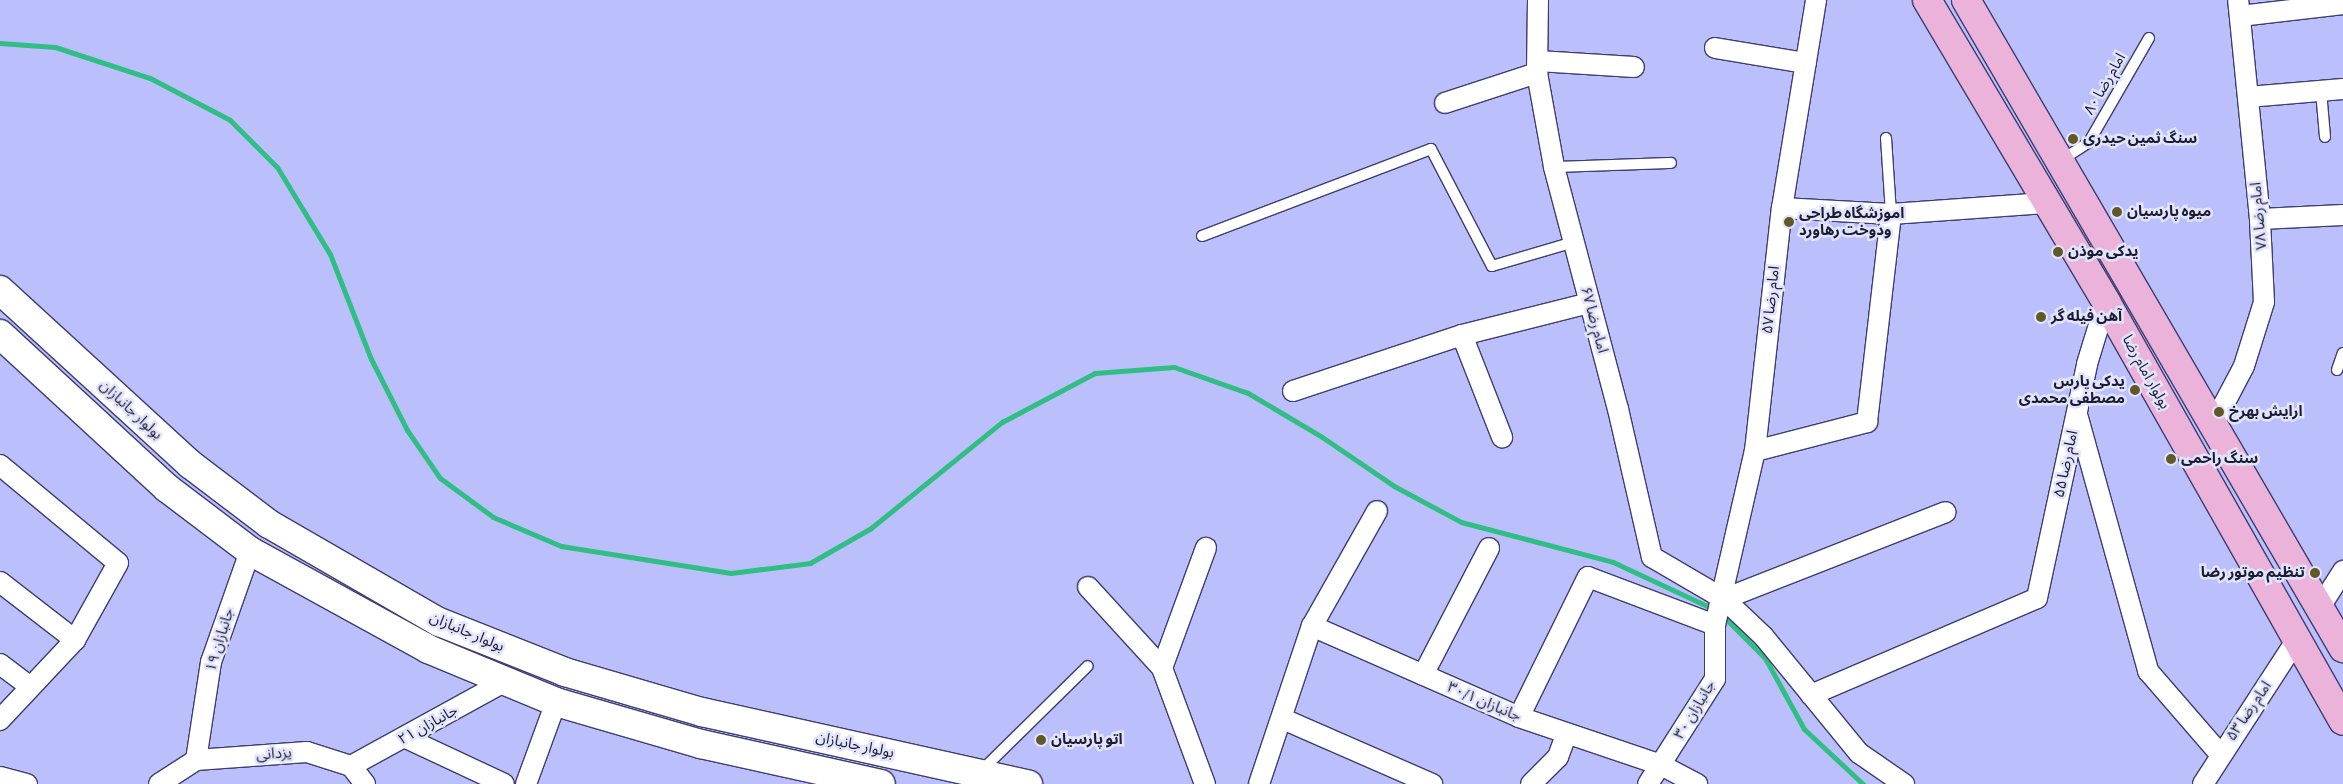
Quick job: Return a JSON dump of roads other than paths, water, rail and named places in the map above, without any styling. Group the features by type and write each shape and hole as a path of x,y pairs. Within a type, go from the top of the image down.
{"main road":[{"name":"بولوار امام رضا","path":"1927,0 2106,302 2343,721"},
{"path":"1966,0 2214,423 2343,648"},
{"name":"بولوار جانبازان","path":"0,290 190,464 253,512 439,622 565,672 702,712 979,772 1014,782"},
{"name":"بولوار جانبازان","path":"0,334 167,488 250,551 428,649 556,702 701,744 881,784"}],"street":[{"name":"امام رضا ۶۷","path":"1538,0 1538,67 1554,167 1652,557 1724,599 1764,637 1859,753 1904,784"},
{"name":"امام رضا ۵۷","path":"1724,599 1755,451 1782,208 1816,0"},
{"path":"2239,8 2343,4"},
{"name":"امام رضا ۷۸","path":"2214,423 2244,366 2264,302 2260,219 2239,8"},
{"path":"1715,48 1806,63"},
{"path":"1445,103 1538,67 1634,67"},
{"path":"2248,97 2343,89"},
{"path":"1782,208 1891,214 2046,203"},
{"path":"1755,451 1867,422 1891,214"},
{"path":"2260,219 2343,214"},
{"name":"امام رضا ۵۵","path":"1811,695 2037,598 2077,414 2106,302"},
{"path":"1293,391 1462,335 1589,303"},
{"path":"1462,335 1502,436"},
{"path":"2077,414 2148,671 2220,754"},
{"path":"0,465 118,563 75,640 0,720"},
{"path":"1260,784 1283,719 1312,626 1377,511"},
{"path":"1724,599 1946,512"},
{"path":"1162,668 1206,548"},
{"path":"1423,675 1489,548"},
{"name":"جانبازان ۱۹","path":"196,760 211,662 250,551"},
{"path":"2320,607 2343,571"},
{"path":"1519,717 1588,577 1715,625"},
{"path":"0,582 75,640"},
{"path":"1088,587 1162,668 1205,784"},
{"name":"جانبازان ۳۰","path":"1648,784 1715,678 1715,625 1724,599"},
{"name":"جانبازان ۳۰/۱","path":"1312,626 1519,717 1566,735 1661,765 1697,784"},
{"name":"امام رضا ۵۳","path":"2203,784 2220,754 2297,639"},
{"path":"0,664 30,687"},
{"name":"جانبازان ۲۱","path":"351,766 406,738 504,682"},
{"path":"526,784 556,702"},
{"path":"1283,719 1432,784"},
{"path":"1531,784 1558,757 1566,735"},
{"path":"406,738 504,784"},
{"name":"یزدانی","path":"196,760 307,752 351,766"},
{"path":"159,784 196,760"},
{"path":"351,766 365,784"},
{"path":"0,777 27,784"}],"lane":[{"name":"امام رضا ۸۰","path":"2060,162 2088,142 2149,38"},
{"path":"2321,91 2325,137"},
{"path":"1886,138 1891,214"},
{"path":"1202,236 1431,149 1492,266 1574,242"},
{"path":"1554,167 1671,163"},
{"path":"2337,370 2343,353"},
{"path":"979,772 1088,666"}],"waterway":[{"path":"0,43 55,47 150,78 230,120 277,167 330,254 371,359 407,430 440,478 493,517 561,546 731,573 810,563 871,528 1002,422 1095,373 1174,367 1248,393 1322,437 1394,486 1461,522 1613,562 1714,609"},
{"path":"1722,615 1765,658 1804,729 1863,784"}],"place":[{"name":"سنگ ثمین حیدری","path":"2073,139"},
{"name":"میوه پارسیان","path":"2117,212"},
{"name":"اموزشگاه طراحی ودوخت رهاورد","path":"1789,222"},
{"name":"یدکی موذن","path":"2058,252"},
{"name":"آهن فیله گر","path":"2041,317"},
{"name":"یدکی پارس مصطفی محمدی","path":"2135,390"},
{"name":"ارایش بهرخ","path":"2219,412"},
{"name":"سنگ راحمی","path":"2171,459"},
{"name":"تنظیم موتور رضا","path":"2315,573"},
{"name":"اتو پارسیان","path":"1041,740"}]}
